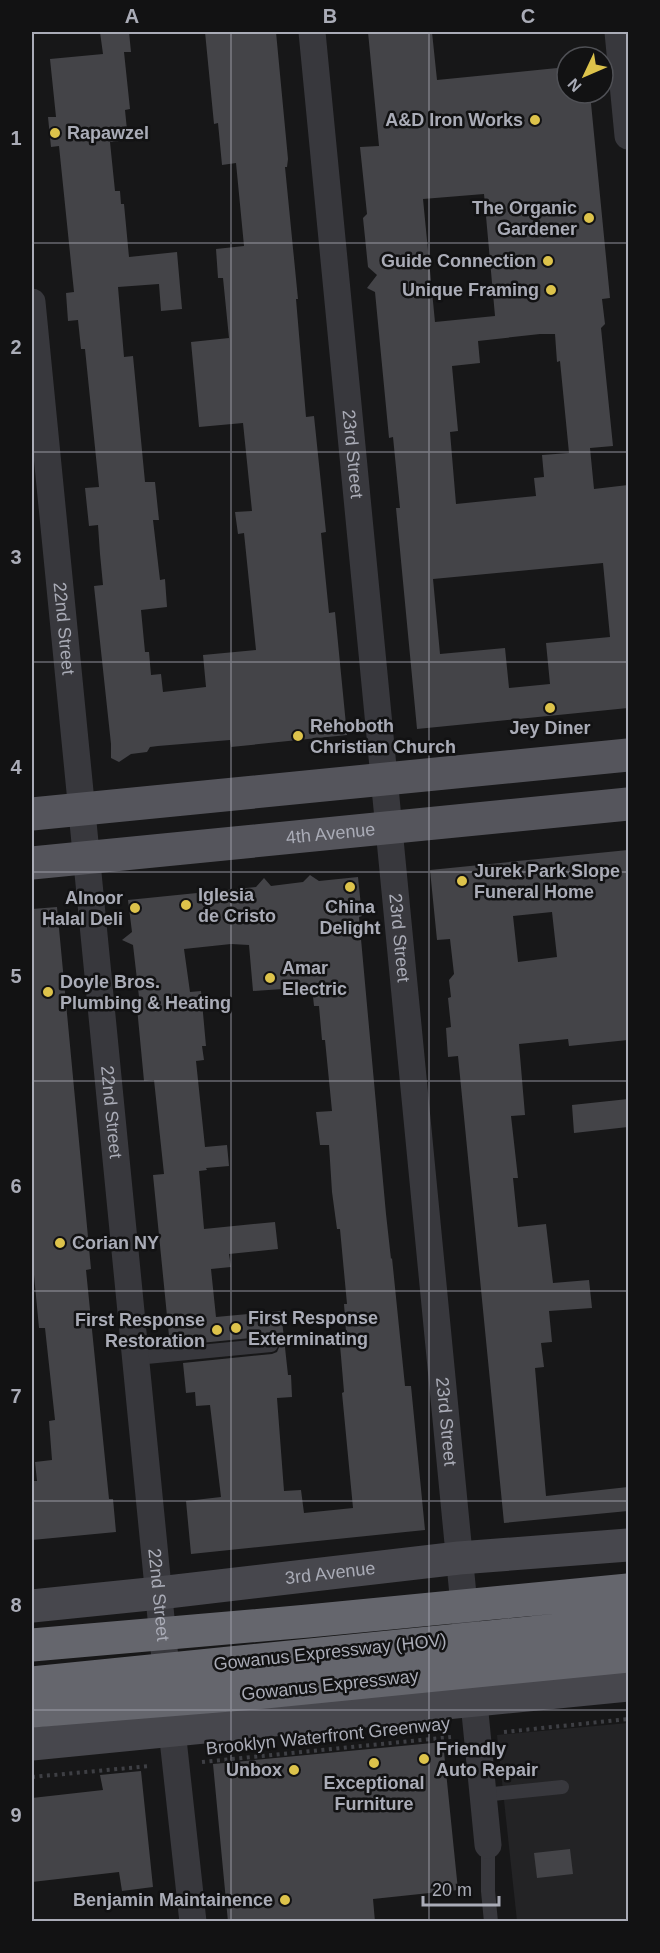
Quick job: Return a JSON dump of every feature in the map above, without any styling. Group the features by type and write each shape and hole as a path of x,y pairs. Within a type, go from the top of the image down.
{"highway":[{"path":"32,1645 628,1590"},
{"name":"Gowanus Expressway (HOV)","path":"32,1683 628,1623"},
{"name":"Gowanus Expressway","path":"32,1712 628,1656"}],"main road":[{"path":"32,814 628,755"},
{"name":"4th Avenue","path":"32,862 628,804"},
{"name":"3rd Avenue","path":"32,1606 459,1558 628,1545"},
{"path":"32,1744 628,1685"}],"street":[{"name":"23rd Street","path":"312,32 488,1845"},
{"path":"618,32 628,136"},
{"name":"22nd Street","path":"32,302 172,1730 193,1922"}],"lane":[{"path":"136,1358 271,1345"},
{"path":"483,1795 562,1787"},
{"path":"488,1845 491,1922"}],"path":[{"path":"496,1733 628,1719"},
{"name":"Brooklyn Waterfront Greenway","path":"198,1764 205,1761 454,1737"},
{"path":"32,1777 149,1766"}],"shaded area":[{"path":"628,1723 628,1921 517,1921 497,1735"}],"building":[{"path":"100,32 129,32 131,52 124,52 130,109 125,110 128,140 110,142 115,191 120,191 121,204 124,204 129,257 177,252 182,309 161,311 159,284 118,287 124,357 133,356 145,482 155,482 159,520 153,520 160,580 165,579 167,607 141,610 145,652 149,652 151,675 161,674 163,692 206,687 203,655 256,650 244,533 238,534 235,512 252,511 243,423 199,427 191,342 229,338 223,278 218,278 216,249 244,246 236,163 222,165 218,123 214,124 205,32 276,32 288,159 287,167 285,167 298,299 296,299 306,417 314,416 326,532 321,533 329,613 335,612 347,735 231,747 230,740 158,746 150,747 147,752 131,754 119,762 111,758 94,586 103,585 98,525 89,526 85,488 99,487 85,349 81,349 78,320 68,321 66,293 74,292 59,146 51,147 48,117 56,117 50,59 103,54"},
{"path":"368,32 432,32 437,80 555,68 555,105 591,105 610,298 602,299 605,324 601,328 613,446 590,448 594,489 628,485 628,708 417,729 396,508 400,508 393,437 389,438 375,292 367,288 377,275 368,267 363,218 367,214 360,147 379,146","holes":["484,194 495,316 435,322 423,199","555,334 557,362 560,361 569,453 542,455 544,477 534,478 536,496 456,504 450,432 458,431 452,366 480,363 478,341","603,563 610,637 546,643 550,684 509,688 505,648 440,654 433,579"]},
{"path":"628,850 628,1040 569,1046 568,1039 519,1044 525,1115 511,1116 518,1178 513,1178 518,1227 546,1224 553,1283 589,1280 592,1308 549,1311 552,1342 541,1343 544,1367 535,1368 546,1496 628,1487 628,1511 504,1523 458,1056 448,1057 446,1028 451,1027 449,980 454,974 450,939 437,940 430,870","holes":["552,912 557,957 518,962 513,916"]},
{"path":"310,875 319,881 358,877 362,916 359,917 386,1214 405,1386 411,1386 425,1530 191,1554 186,1501 221,1497 210,1405 196,1406 195,1392 186,1393 183,1363 272,1354 277,1352 280,1345 278,1339 270,1336 170,1346 153,1175 164,1174 154,1080 144,1081 133,945 122,940 132,932 128,900 256,887 264,878 271,886 303,882","holes":["231,944 249,945 253,991 312,987 314,1006 319,1006 332,1111 316,1112 320,1145 329,1145 332,1192 337,1229 340,1229 347,1304 344,1304 346,1332 339,1333 353,1508 304,1513 301,1490 284,1491 277,1398 292,1397 281,1311 216,1317 211,1269 231,1267 229,1254 278,1249 275,1222 204,1229 199,1171 207,1170 206,1168 229,1166 227,1145 205,1147 196,1061 204,1060 202,1046 206,1046 201,991 190,992 184,949"]},
{"path":"57,907 91,1269 86,1270 109,1499 113,1499 116,1532 32,1540 32,1481 37,1481 35,1462 52,1460 49,1421 55,1420 45,1328 39,1328 34,1275 32,1275 32,909"},
{"path":"628,1099 628,1127 574,1133 572,1105"},
{"path":"443,1742 458,1890 373,1899 375,1922 228,1922 213,1764"},
{"path":"141,1771 153,1887 122,1891 119,1872 32,1882 32,1798 103,1790 100,1775"},
{"path":"570,1849 573,1874 537,1878 534,1853"}],"place":[{"name":"A&D Iron Works","path":"535,120"},
{"name":"Rapawzel","path":"55,133"},
{"name":"The Organic Gardener","path":"589,218"},
{"name":"Guide Connection","path":"548,261"},
{"name":"Unique Framing","path":"551,290"},
{"name":"Jey Diner","path":"550,708"},
{"name":"Rehoboth Christian Church","path":"298,736"},
{"name":"Jurek Park Slope Funeral Home","path":"462,881"},
{"name":"China Delight","path":"350,887"},
{"name":"Iglesia de Cristo","path":"186,905"},
{"name":"Alnoor Halal Deli","path":"135,908"},
{"name":"Amar Electric","path":"270,978"},
{"name":"Doyle Bros. Plumbing & Heating","path":"48,992"},
{"name":"Corian NY","path":"60,1243"},
{"name":"First Response Exterminating","path":"236,1328"},
{"name":"First Response Restoration","path":"217,1330"},
{"name":"Friendly Auto Repair","path":"424,1759"},
{"name":"Exceptional Furniture","path":"374,1763"},
{"name":"Unbox","path":"294,1770"},
{"name":"Benjamin Maintainence","path":"285,1900"}]}
